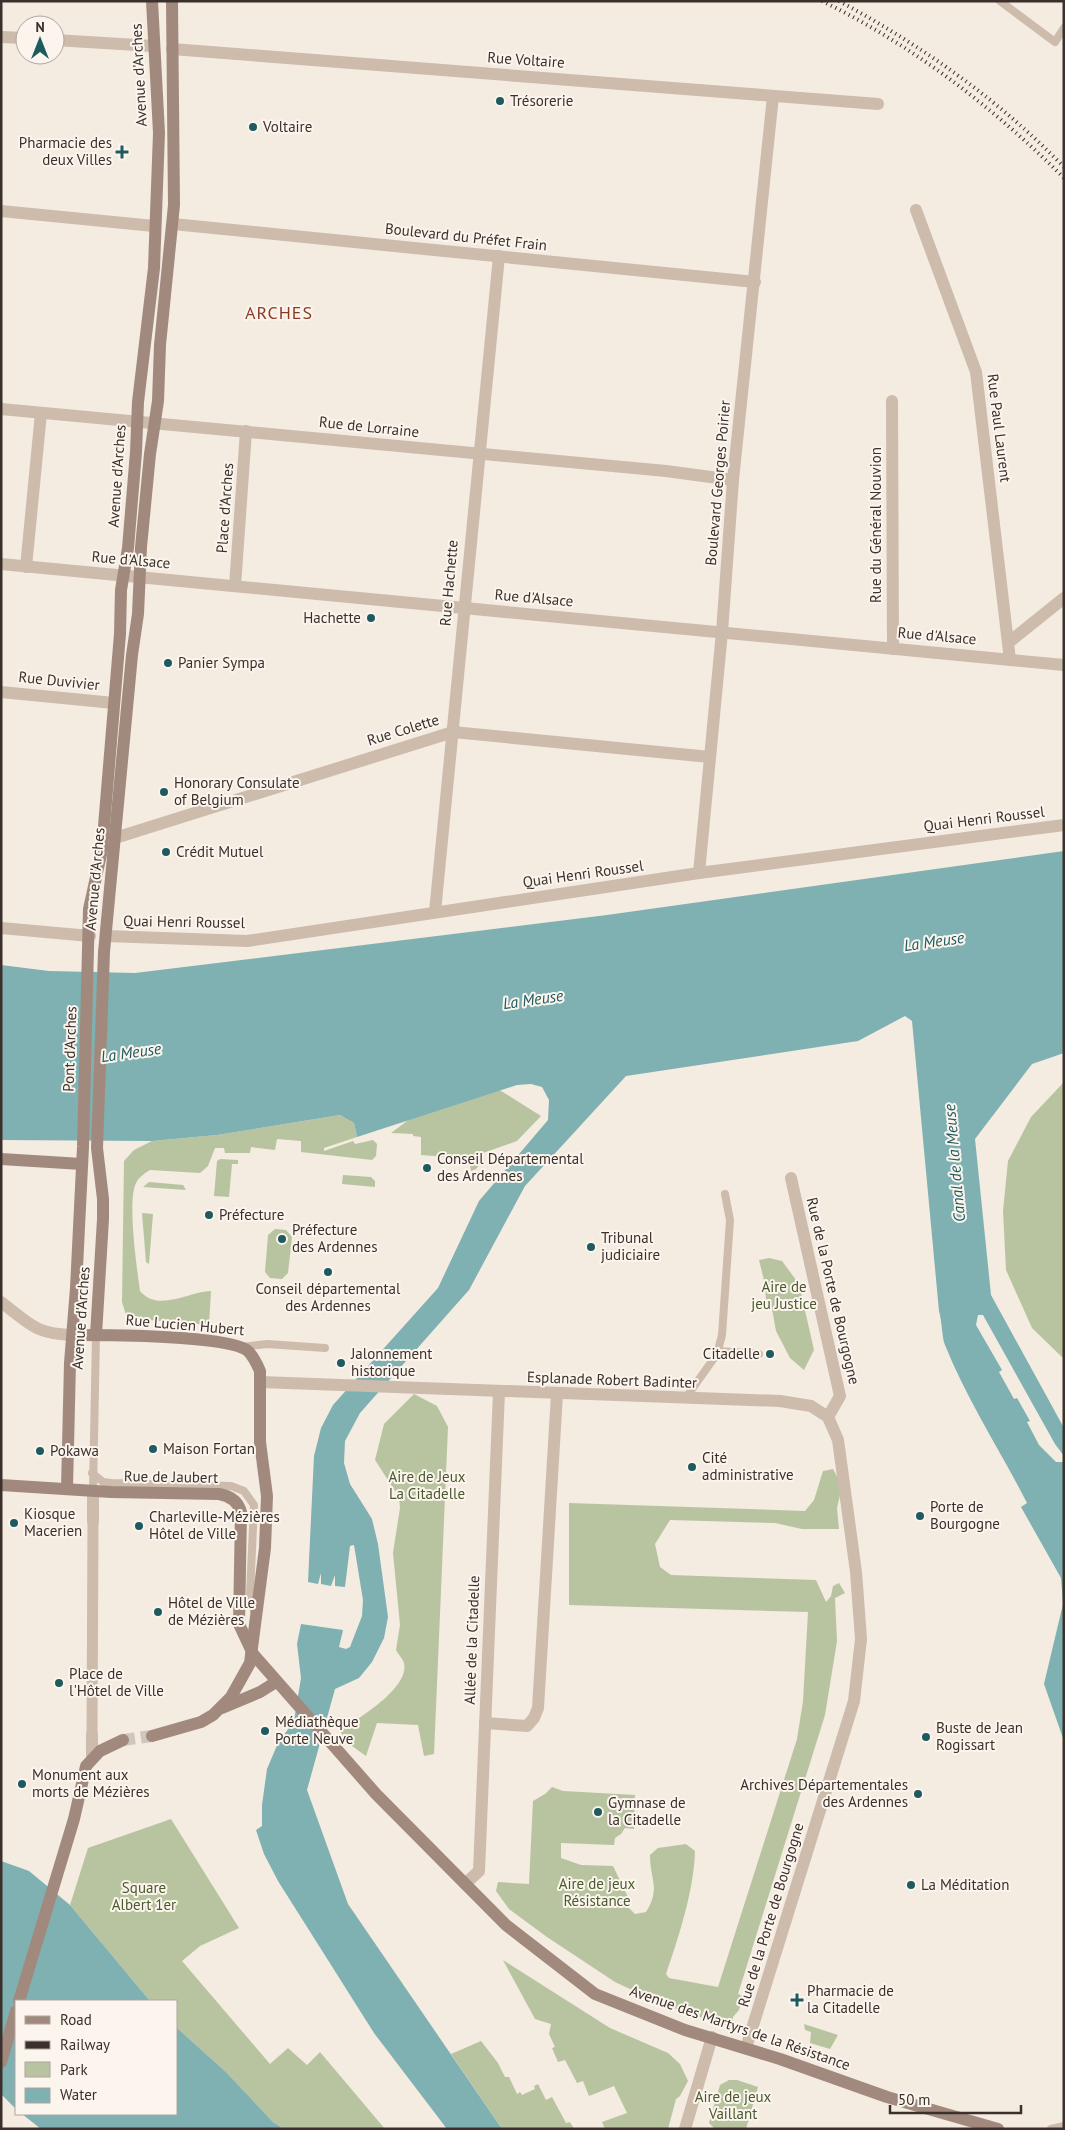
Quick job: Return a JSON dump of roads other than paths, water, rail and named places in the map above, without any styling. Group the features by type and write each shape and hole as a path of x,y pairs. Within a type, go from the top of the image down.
{"main road":[{"name":"Avenue d'Arches","path":"89,952 89,909 102,850 123,576 131,518 137,422 154,268 154,226 159,133 152,1"},
{"name":"Avenue d'Arches","path":"104,952 141,577 150,454 159,390 160,336 173,224 175,190 172,2"},
{"name":"Pont d'Arches","path":"83,1147 89,952"},
{"name":"Pont d'Arches","path":"97,1148 104,952"},
{"name":"Avenue d'Arches","path":"67,1488 70,1363 83,1147"},
{"name":"Avenue d'Arches","path":"96,1335 100,1298 104,1199 97,1148"},
{"path":"1,1159 82,1164"},
{"name":"Rue Lucien Hubert","path":"73,1334 222,1342 240,1347"},
{"path":"221,1709 241,1681 253,1654 265,1548 267,1496 260,1442 260,1382 256,1360 248,1351 240,1347"},
{"name":"Rue de Jaubert","path":"1,1485 93,1491 219,1494 226,1495 236,1502 241,1512 240,1624 253,1654 286,1693"},
{"path":"152,1736 201,1722 221,1709 260,1692 276,1682"},
{"name":"Avenue des Martyrs de la Résistance","path":"286,1693 330,1740 376,1794 506,1925 595,1994 685,2030 746,2048 887,2097 998,2129"},
{"path":"19,2000 76,1808 82,1778 96,1754 124,1740"},
{"path":"1,2062 15,2013"}],"street":[{"path":"1,37 15,38"},
{"path":"65,41 153,46"},
{"name":"Rue Voltaire","path":"172,49 878,104"},
{"name":"Boulevard Georges Poirier","path":"699,873 722,632 733,480 773,96"},
{"name":"Rue Paul Laurent","path":"916,210 976,372 1010,660"},
{"path":"1,211 154,226"},
{"name":"Boulevard du Préfet Frain","path":"173,224 755,282"},
{"name":"Rue Hachette","path":"435,912 478,454 499,256"},
{"name":"Rue du Général Nouvion","path":"892,401 893,648"},
{"name":"Rue de Lorraine","path":"1,409 246,431 733,480"},
{"path":"26,566 41,413"},
{"name":"Place d'Arches","path":"235,586 246,431"},
{"name":"Rue d'Alsace","path":"1,564 1064,665"},
{"path":"1008,643 1064,598"},
{"name":"Rue Duvivier","path":"1,692 114,703"},
{"name":"Rue Colette","path":"115,838 453,732 710,757"},
{"name":"Quai Henri Roussel","path":"106,936 247,941 699,873 1064,825"},
{"path":"1,928 90,936"},
{"name":"Rue de la Porte de Bourgogne","path":"746,2048 854,1701 861,1639 856,1572 838,1440 828,1416 840,1396 791,1178"},
{"path":"1,1302 34,1329 54,1334 73,1334"},
{"name":"Esplanade Robert Badinter","path":"260,1382 780,1401 811,1406 828,1416"},
{"name":"Allée de la Citadelle","path":"466,1884 478,1871 498,1392"},
{"path":"485,1723 527,1726 534,1718 538,1708 557,1394"},
{"path":"93,1491 92,1735 96,1754"},
{"path":"685,2129 712,2038"}],"lane":[{"path":"1000,1 1055,42 1064,45"},
{"path":"1055,42 1064,28"},
{"path":"685,1399 718,1352 722,1335 730,1220 725,1194"},
{"name":"Avenue d'Arches","path":"93,1491 96,1335"},
{"name":"Rue Lucien Hubert","path":"240,1347 267,1344 325,1348"},
{"path":"718,1352 759,1354"},
{"path":"92,1472 104,1482 111,1483 231,1486 244,1491 254,1505 250,1594 257,1623"},
{"path":"1051,2129 1064,2126"}],"water":[{"path":"1064,851 1064,1053 1032,1064 975,1139 991,1295 1064,1428 1064,1456 1055,1444 983,1315 978,1315 976,1325 1002,1370 999,1372 1014,1399 1017,1398 1030,1421 1027,1422 1039,1445 1056,1462 1064,1462 1064,1741 1044,1684 1063,1604 1061,1578 1021,1507 1027,1503 973,1405 944,1342 939,1311 912,1021 905,1016 858,1041 626,1076 525,1186 469,1290 360,1413 345,1441 344,1463 350,1484 372,1519 378,1544 388,1617 384,1638 372,1662 359,1678 335,1689 307,1790 348,1904 502,2129 447,2129 374,2033 278,1881 264,1854 256,1830 262,1826 262,1805 267,1769 278,1743 294,1721 301,1678 297,1644 301,1624 343,1630 339,1647 346,1649 350,1647 362,1616 363,1600 354,1545 350,1546 345,1587 335,1586 335,1575 331,1586 321,1584 321,1573 318,1584 308,1582 314,1456 321,1428 333,1405 438,1288 479,1201 548,1120 549,1100 542,1087 531,1084 517,1085 357,1137 354,1123 340,1115 217,1135 152,1141 1,1140 1,965 49,971 135,973 607,915"},
{"path":"1,1861 29,1871 70,1905 149,2000 15,2000 15,2108 1,2094"},
{"path":"178,2029 227,2073 273,2122 284,2129 41,2129 23,2115 178,2115"}],"tunnel":[{"path":"123,1740 152,1736"}],"railway":[{"path":"822,1 888,37 950,79 1009,127 1064,178"},
{"path":"839,1 900,36 958,75 1013,119 1064,167"}],"place":[{"name":"Trésorerie","path":"500,101"},
{"name":"Voltaire","path":"253,127"},
{"name":"Pharmacie des deux Villes","path":"122,152"},
{"name":"Hachette","path":"371,618"},
{"name":"Panier Sympa","path":"168,663"},
{"name":"Honorary Consulate of Belgium","path":"164,792"},
{"name":"Crédit Mutuel","path":"166,852"},
{"name":"Conseil Départemental des Ardennes","path":"427,1168"},
{"name":"Préfecture","path":"209,1215"},
{"name":"Préfecture des Ardennes","path":"282,1239"},
{"name":"Tribunal judiciaire","path":"591,1247"},
{"name":"Conseil départemental des Ardennes","path":"328,1272"},
{"name":"Citadelle","path":"770,1354"},
{"name":"Jalonnement historique","path":"341,1363"},
{"name":"Maison Fortan","path":"153,1449"},
{"name":"Pokawa","path":"40,1451"},
{"name":"Cité administrative","path":"692,1467"},
{"name":"Porte de Bourgogne","path":"920,1516"},
{"name":"Kiosque Macerien","path":"14,1523"},
{"name":"Charleville-Mézières Hôtel de Ville","path":"139,1526"},
{"name":"Hôtel de Ville de Mézières","path":"158,1612"},
{"name":"Place de l'Hôtel de Ville","path":"59,1683"},
{"name":"Médiathèque Porte Neuve","path":"265,1731"},
{"name":"Buste de Jean Rogissart","path":"926,1737"},
{"name":"Monument aux morts de Mézières","path":"22,1784"},
{"name":"Archives Départementales des Ardennes","path":"918,1794"},
{"name":"Gymnase de la Citadelle","path":"598,1812"},
{"name":"La Méditation","path":"911,1885"},
{"name":"Pharmacie de la Citadelle","path":"797,2000"}],"district":[{"name":"ARCHES","path":"279,313"}],"water label":[{"name":"La Meuse","path":"934,941"},
{"name":"La Meuse","path":"533,999"},
{"name":"La Meuse","path":"131,1052"},
{"name":"Canal de la Meuse","path":"954,1163"}],"park label":[{"name":"Aire de jeu Justice","path":"784,1296"},
{"name":"Aire de Jeux La Citadelle","path":"427,1486"},
{"name":"Aire de jeux Résistance","path":"597,1892"},
{"name":"Square Albert 1er","path":"144,1896"},
{"name":"Aire de jeux Vaillant","path":"733,2106"}]}
